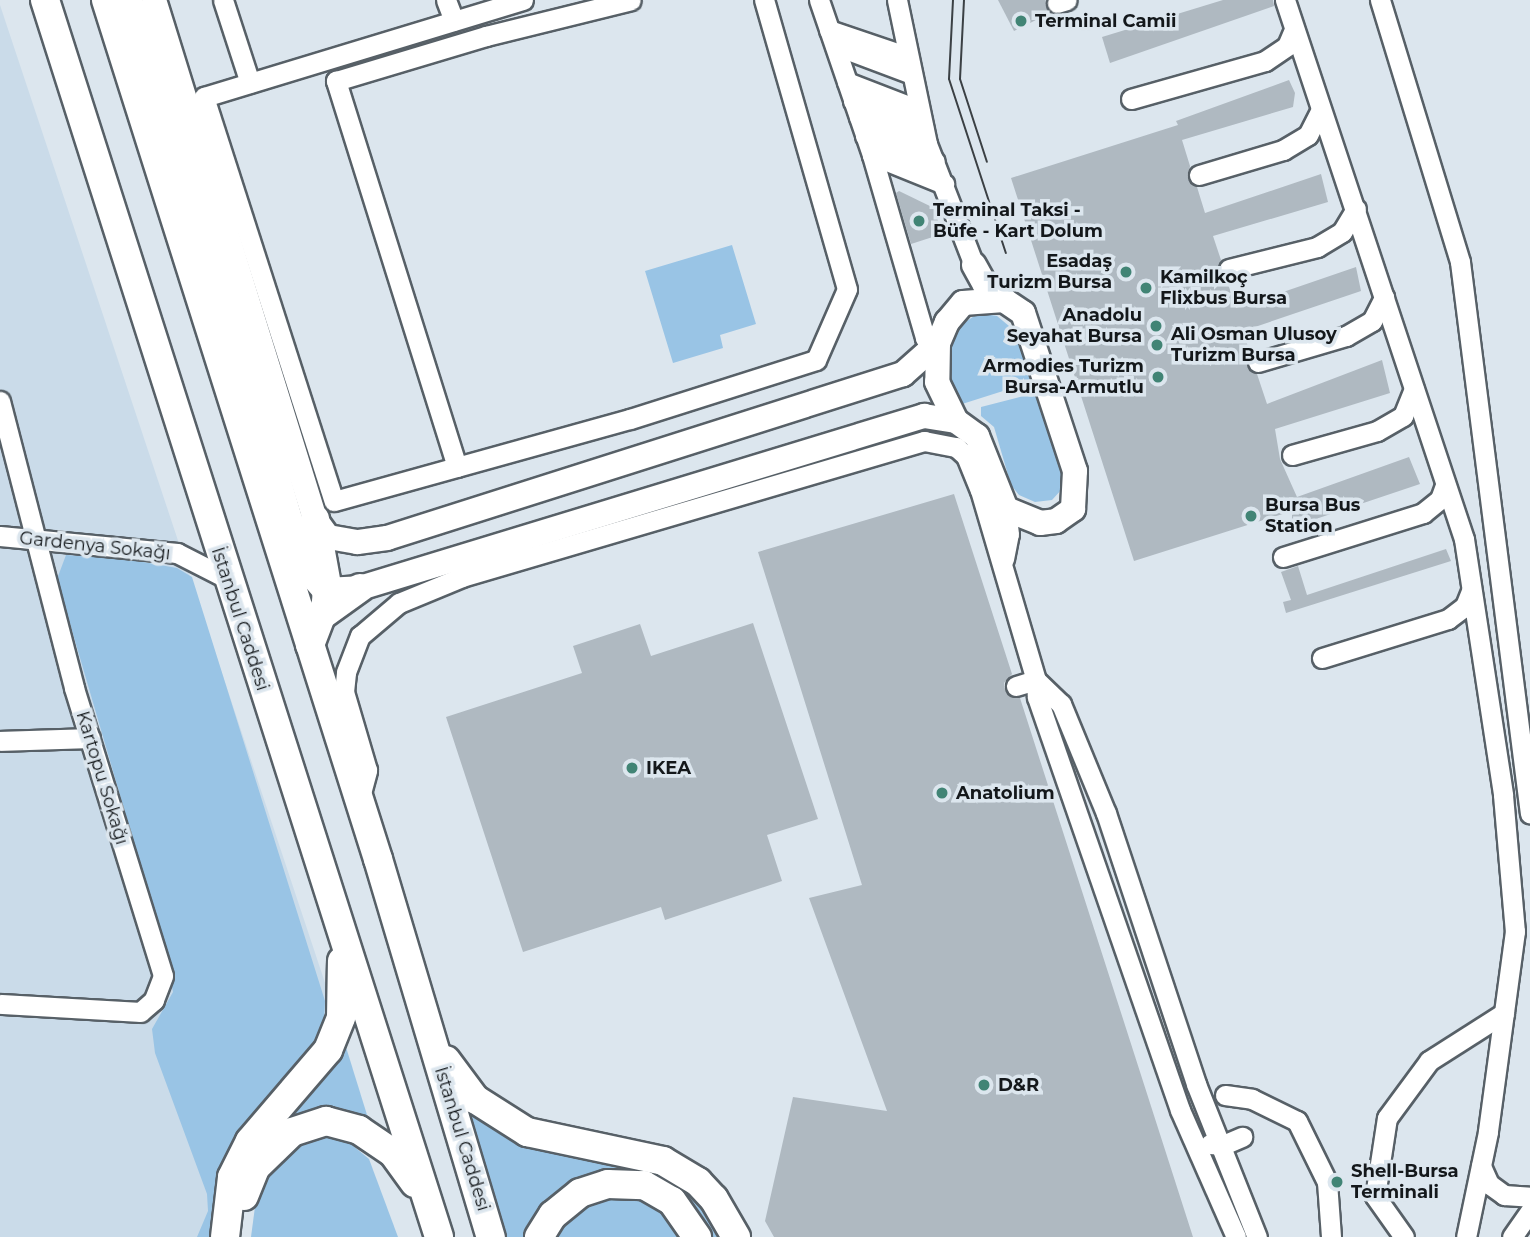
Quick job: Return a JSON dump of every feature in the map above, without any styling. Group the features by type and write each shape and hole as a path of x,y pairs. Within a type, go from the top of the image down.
{"highway":[{"name":"İstanbul Caddesi","path":"45,0 226,578 439,1237"},
{"name":"İstanbul Caddesi","path":"106,0 359,801 491,1237"},
{"path":"310,645 324,603 326,560 315,519"},
{"path":"324,603 360,588"},
{"path":"225,1237 232,1177 244,1153 328,1049 341,1017 344,982 335,909"},
{"path":"430,1035 467,1088 499,1117 562,1141 663,1161 698,1182 714,1199 736,1237"},
{"path":"243,1237 244,1195 256,1167 292,1132 326,1121 359,1130 393,1153 429,1202"},
{"path":"539,1237 553,1215 580,1193 608,1184 644,1185 672,1201 697,1237"}],"main road":[{"path":"130,0 221,283 298,547 324,603"},
{"path":"154,0 315,519 328,537 357,542 387,538 903,374 938,343"},
{"path":"974,265 985,285 1023,313 1075,471 1073,509 1056,521 1040,523 1006,509 988,456 976,436 956,421 937,382 938,343 947,321 972,285 974,265"},
{"path":"962,303 1004,300"},
{"path":"360,588 924,416 956,421"}],"street":[{"path":"223,0 250,83"},
{"path":"446,0 454,21"},
{"path":"523,0 204,97 334,501 631,419 816,360 847,289 764,0"},
{"path":"457,467 336,81 486,36 631,0"},
{"path":"819,0 872,155 925,338 938,343"},
{"path":"897,0 909,73 926,136 974,265"},
{"path":"1285,0 1293,32 1356,209 1464,539 1503,795 1515,931 1481,1166 1466,1237"},
{"path":"1380,0 1460,262 1530,814"},
{"path":"1131,99 1265,61 1287,46 1293,32"},
{"path":"834,46 909,73"},
{"path":"834,46 909,73"},
{"path":"847,82 926,136"},
{"path":"1199,175 1283,150 1308,135 1321,110"},
{"path":"859,118 926,136"},
{"path":"859,118 926,136"},
{"path":"872,155 944,184"},
{"path":"1229,270 1317,247 1342,232 1356,209"},
{"path":"1258,362 1346,336 1372,321 1384,297"},
{"path":"1292,455 1377,431 1403,416 1414,389"},
{"name":"Kartopu Sokağı","path":"0,401 90,737 163,976 154,1000 140,1012 0,1004"},
{"path":"359,801 367,770 344,692 355,645 373,620 399,603 462,578 924,441 942,441 966,456 1004,565 1027,691 1180,1110 1198,1143 1236,1237"},
{"path":"1283,557 1423,513 1440,499 1445,485"},
{"path":"1004,565 1009,534 1006,509"},
{"name":"Gardenya Sokağı","path":"0,536 177,553 226,578"},
{"path":"1322,658 1448,620 1465,606 1471,591"},
{"path":"1027,691 1061,704 1106,813 1196,1084 1223,1145 1256,1237"},
{"path":"0,741 90,737"},
{"path":"1404,1237 1375,1196 1387,1118 1429,1061 1504,1013"},
{"path":"1225,1095 1252,1099 1297,1121 1327,1182 1331,1237"},
{"path":"1198,1143 1223,1145 1242,1137"},
{"path":"1481,1166 1489,1184 1504,1195 1530,1197"},
{"path":"1512,1237 1530,1211"}],"shaded area":[{"path":"0,5 345,1043 220,1216 228,1237 0,1237"},
{"path":"732,245 756,324 720,335 723,348 673,363 645,271"},
{"path":"979,313 997,316 1015,331 1031,382 959,405 950,395 942,352 959,326"},
{"path":"1039,392 1066,476 1062,489 1052,500 1035,502 1019,495 1011,485 994,427 981,416 981,407"},
{"path":"66,555 126,559 177,568 192,577 325,1001 324,1025 315,1044 211,1237 197,1237 208,1211 207,1194 155,1053 152,1029 173,992 162,939 57,579"},
{"path":"341,1031 372,1131 269,1132"},
{"path":"460,1104 517,1145 663,1174 703,1209 719,1237 710,1237 622,1175 528,1237 506,1237"},
{"path":"330,1137 351,1144 369,1159 398,1237 251,1237 258,1184 300,1142"},
{"path":"635,1192 666,1207 692,1237 549,1237 576,1203"}],"building":[{"name":"Terminal Camii","path":"998,0 1045,0 1050,13 1014,31"},
{"path":"1223,0 1273,0 1274,6 1110,63 1102,37"},
{"path":"1289,80 1295,93 1293,107 1182,140 1190,166 1188,179 1197,187 1205,213 1321,174 1328,202 1213,236 1221,260 1217,273 1227,281 1236,308 1356,267 1361,291 1243,331 1250,353 1247,366 1257,374 1267,404 1382,360 1390,393 1275,429 1280,459 1297,497 1409,457 1420,484 1292,527 1292,511 1134,561 1011,178 1178,125 1176,121"},
{"name":"Terminal Taksi - Büfe - Kart Dolum","path":"899,191 934,208 942,234 911,244 896,193"},
{"name":"Anatolium","path":"954,494 1012,674 1004,683 1005,690 1020,698 1193,1237 774,1237 765,1221 793,1097 887,1111 809,898 862,885 758,552"},
{"path":"1446,549 1451,561 1286,613 1283,602 1291,600 1281,572 1298,566 1307,595"},
{"name":"IKEA","path":"753,623 818,819 767,835 782,881 665,920 661,907 523,952 446,717 582,673 573,646 640,624 651,656"}],"tram line":[{"path":"953,0 949,79 1006,253"},
{"path":"964,0 960,79 987,162"}],"place":[{"name":"Terminal Camii","path":"1021,21"},
{"name":"Terminal Taksi - Büfe - Kart Dolum","path":"919,221"},
{"name":"Esadaş Turizm Bursa","path":"1126,272"},
{"name":"Kamilkoç Flixbus Bursa","path":"1146,288"},
{"name":"Anadolu Seyahat Bursa","path":"1156,326"},
{"name":"Ali Osman Ulusoy Turizm Bursa","path":"1157,345"},
{"name":"Armodies Turizm Bursa-Armutlu","path":"1158,377"},
{"name":"Bursa Bus Station","path":"1251,516"},
{"name":"IKEA","path":"632,768"},
{"name":"Anatolium","path":"942,793"},
{"name":"D&R","path":"984,1085"},
{"name":"Shell-Bursa Terminali","path":"1337,1182"}]}
